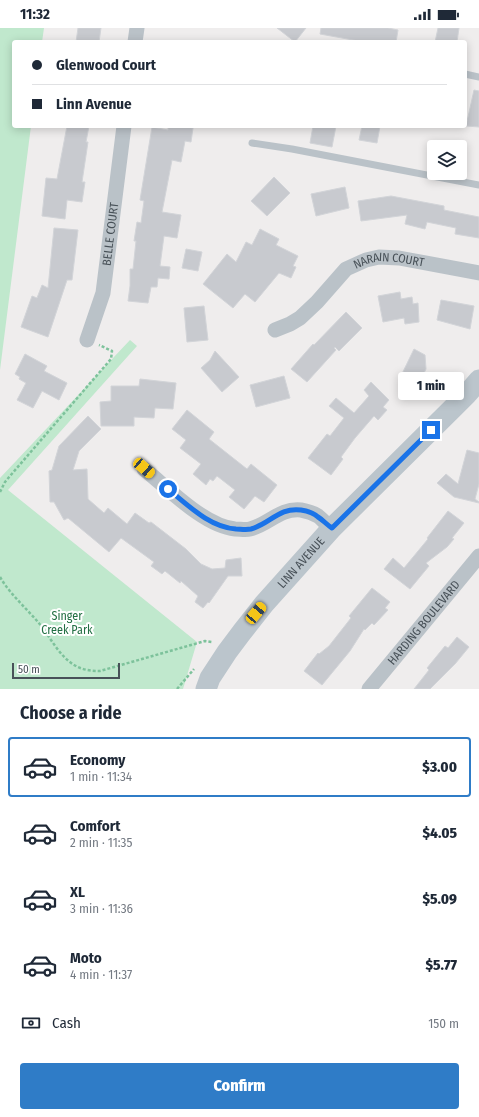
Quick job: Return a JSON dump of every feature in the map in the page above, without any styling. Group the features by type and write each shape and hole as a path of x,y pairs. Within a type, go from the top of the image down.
{"main road":[{"name":"LINN AVENUE","path":"206,689 210,678 218,665 264,604 332,528 454,407 479,380"}],"street":[{"path":"135,40 137,28"},
{"name":"BELLE COURT","path":"87,340 103,293 124,128"},
{"name":"NARAIN COURT","path":"275,330 290,324 308,311 346,269 356,264 379,257 399,258 479,273"},
{"path":"144,468 207,520 220,526 234,529 250,529 261,525 282,512 293,509 305,510 317,516 332,528"},
{"name":"HARDING BOULEVARD","path":"369,689 479,556"}],"lane":[{"path":"467,74 479,77"},
{"path":"252,143 292,149 479,184"}],"path":[{"path":"0,492 10,476 111,359 112,351 87,340"},
{"path":"0,577 69,662 86,670 100,671 205,641 212,642 213,647"}],"green space":[{"path":"0,28 44,28 42,40 12,40 12,128 31,128 0,370"},
{"name":"Singer Creek Park","path":"130,340 137,346 8,490 197,642 183,689 0,689 0,478"}],"building":[{"path":"78,28 101,28 99,40 76,40"},
{"path":"277,28 306,28 297,40 292,40"},
{"path":"321,28 388,28 398,30 396,40 353,40 320,34"},
{"path":"438,28 459,28 457,40 435,40"},
{"path":"474,90 479,91 479,127 467,126"},
{"path":"67,128 89,128 82,182 85,182 82,202 67,200 65,219 42,216 46,178 57,179"},
{"path":"152,128 168,130 168,128 193,128 191,142 185,141 181,162 172,160 162,212 181,215 177,238 164,236 160,266 170,267 169,279 158,278 157,287 151,287 148,303 128,301 130,269 133,269 136,241 134,241 137,222 141,223 144,201 140,200"},
{"path":"313,128 336,128 332,147 310,143"},
{"path":"362,128 380,128 377,143 359,140"},
{"path":"274,177 290,193 267,216 251,201"},
{"path":"345,187 349,208 316,216 311,194"},
{"path":"391,196 444,206 444,210 479,217 479,238 455,234 456,228 427,222 425,229 405,224 407,215 361,221 358,201"},
{"path":"54,228 78,230 72,280 67,280 48,337 21,327 32,296 37,298 42,285 48,288"},
{"path":"260,229 279,239 276,245 298,256 293,266 296,267 291,278 279,273 255,302 245,294 233,308 203,284 227,254 236,262 246,242 252,245"},
{"path":"186,249 202,252 198,271 182,268"},
{"path":"400,292 401,299 412,297 413,304 418,303 419,322 405,324 404,318 383,322 378,296"},
{"path":"441,300 474,306 470,329 437,320"},
{"path":"204,306 208,340 187,342 184,308"},
{"path":"346,312 362,328 339,351 335,347 334,348 336,350 307,382 291,369 313,344 314,345"},
{"path":"414,349 425,355 426,369 416,389 399,380"},
{"path":"215,351 239,377 222,392 201,368 210,360"},
{"path":"25,354 47,366 44,371 67,383 59,400 42,391 33,408 17,400 26,383 19,379 20,377 15,374"},
{"path":"284,376 290,398 256,407 250,385"},
{"path":"140,379 176,383 173,409 155,408 154,418 134,417 134,426 101,426 100,402 111,401 111,386 139,386"},
{"path":"371,382 389,400 383,407 387,410 378,420 374,416 355,438 341,457 343,459 331,475 308,458 327,434 330,436 344,418 329,406 336,398 354,413 369,396 364,390"},
{"path":"187,410 214,432 209,439 247,469 251,464 277,485 264,502 255,496 244,509 229,497 235,490 217,476 213,481 210,479 206,485 193,474 201,464 180,448 186,440 172,429"},
{"path":"88,416 101,429 79,451 73,470 87,469 88,499 104,513 108,508 127,524 135,513 149,523 151,522 186,549 201,564 212,569 225,568 226,560 241,558 242,576 228,576 209,603 208,602 203,608 195,602 198,596 181,581 180,583 165,571 162,574 151,566 154,562 121,538 109,552 68,518 64,520 54,502 50,502 49,471 52,470 59,446"},
{"path":"467,450 479,453 479,484 475,499 479,503 454,497 437,483 446,474 458,484"},
{"path":"448,511 464,523 447,547 426,563 429,566 410,589 384,569 393,558 404,568 428,539 427,538"},
{"path":"372,588 390,602 385,608 388,610 374,625 372,623 365,630 364,629 350,651 322,685 304,671 318,653 319,654 329,646 351,618 349,616"},
{"path":"457,637 469,647 455,664 430,689 414,689 429,670 427,668 445,646 448,648"}],"route":[{"path":"168,489 207,520 220,526 234,529 250,529 261,525 282,512 293,509 305,510 317,516 332,528 431,430"}]}
